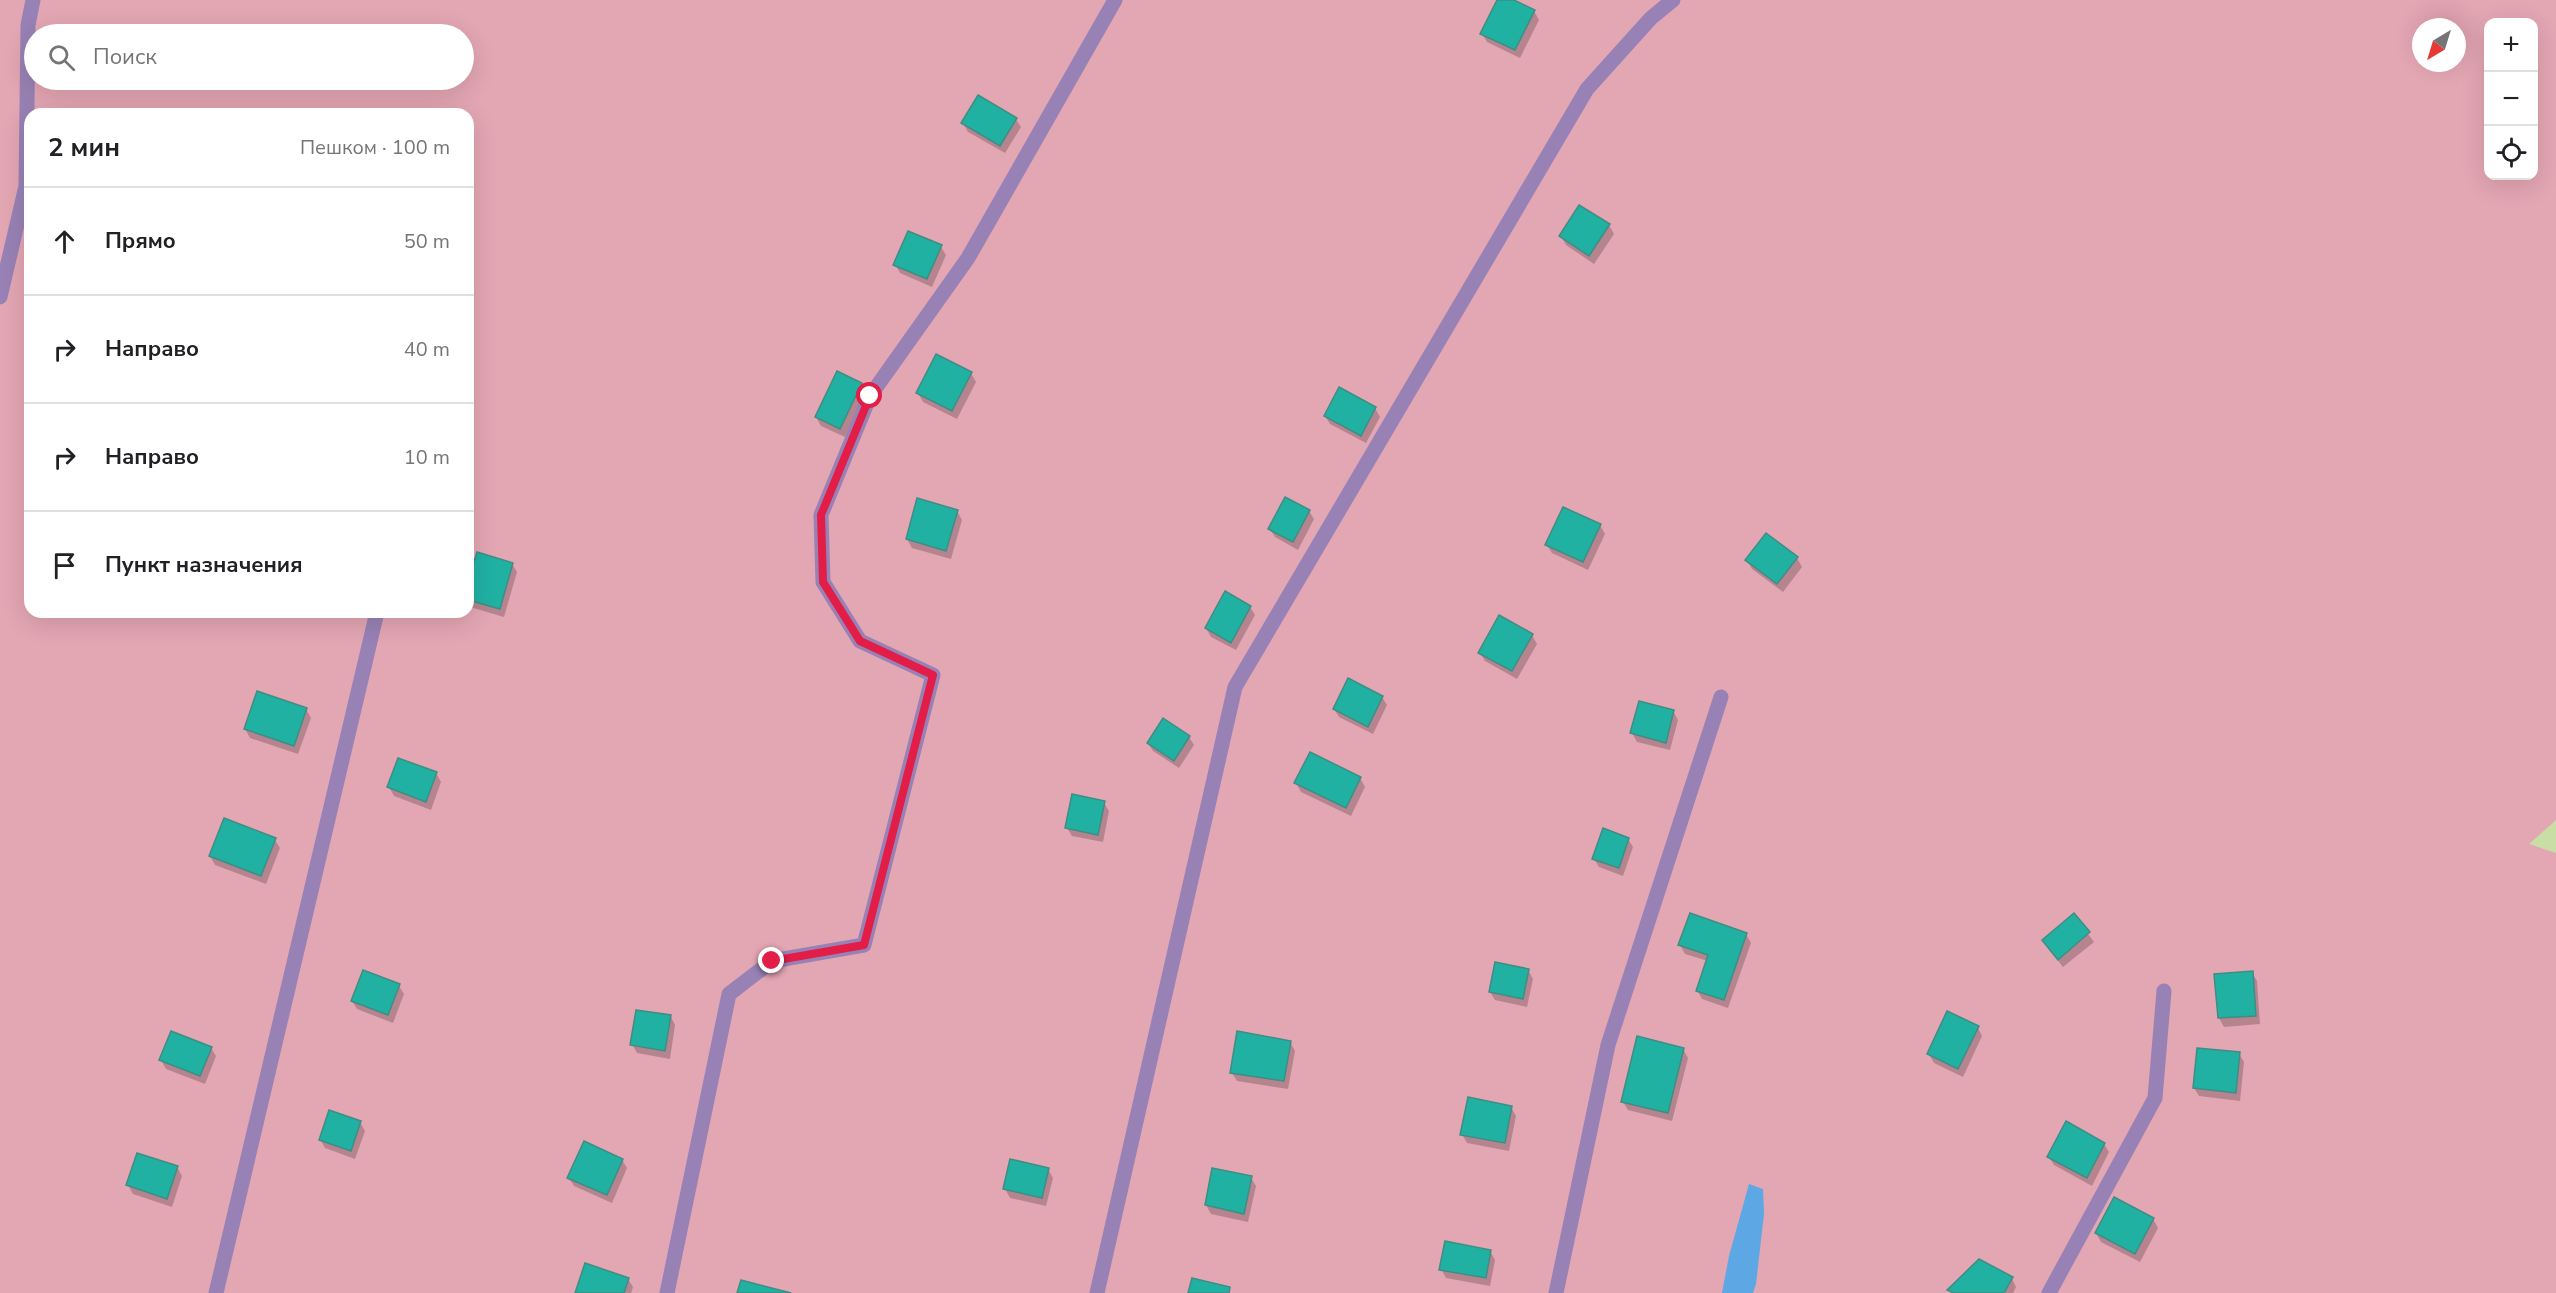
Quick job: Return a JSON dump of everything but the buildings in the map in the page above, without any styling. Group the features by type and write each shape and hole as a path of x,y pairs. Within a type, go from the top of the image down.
{"lane":[{"path":"28,24 33,0"},
{"path":"667,1293 729,994 772,961 864,945 933,675 860,641 823,582 821,515 870,396 968,258 1115,0"},
{"path":"1097,1293 1235,687 1587,89 1651,18 1673,0"},
{"path":"27,90 27,108"},
{"path":"0,297 24,195"},
{"path":"216,1293 376,618"},
{"path":"1556,1293 1608,1045 1721,697"},
{"path":"2049,1293 2155,1098 2164,991"}],"shaded area":[{"path":"0,0 2556,0 2556,820 2529,844 2556,853 2556,1293 0,1293"}],"water":[{"path":"1749,1184 1763,1189 1764,1214 1756,1284 1753,1293 1722,1293 1729,1256"}],"route":[{"path":"772,961 864,945 933,675 860,641 823,582 821,515 870,396"}]}
